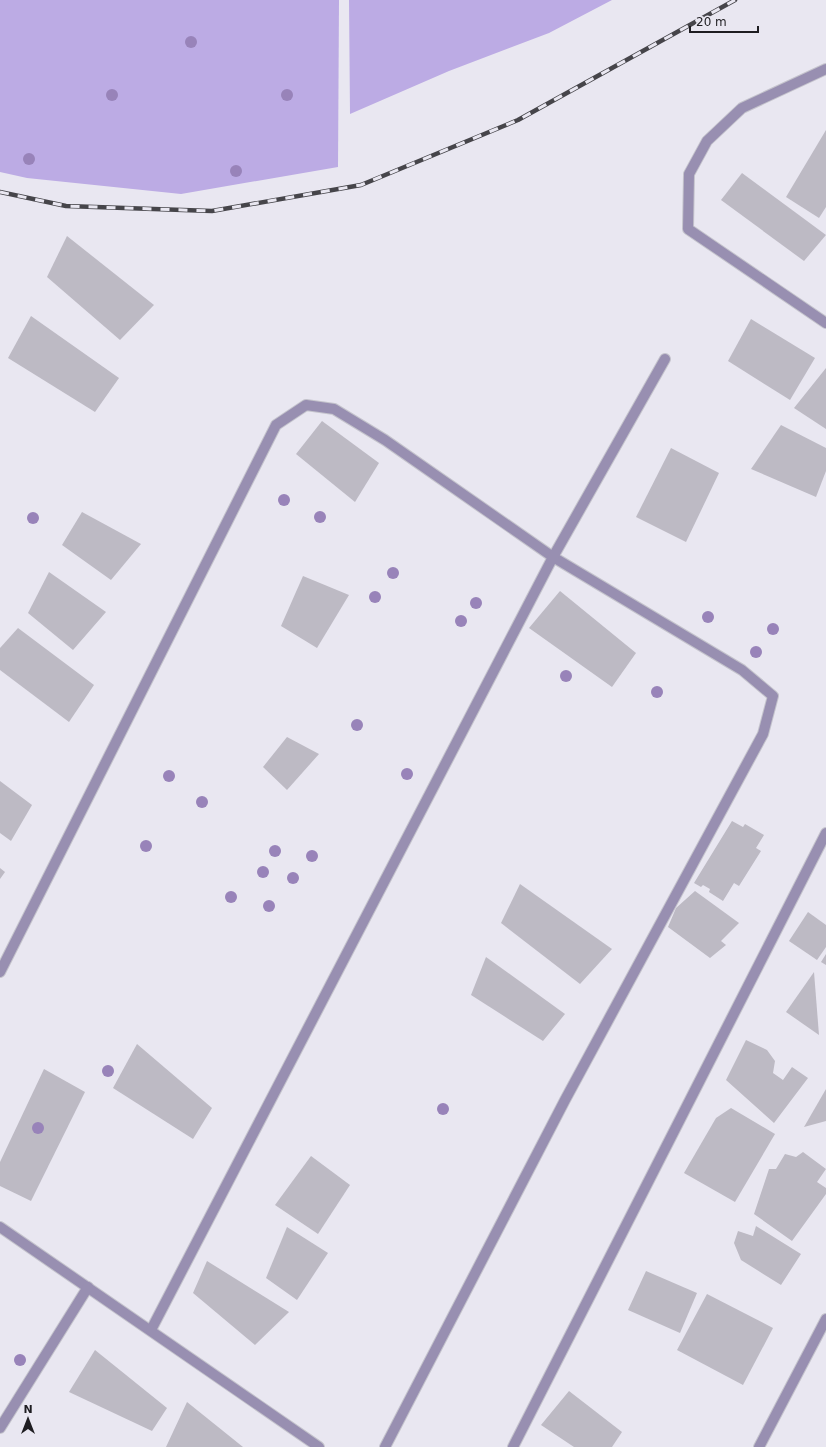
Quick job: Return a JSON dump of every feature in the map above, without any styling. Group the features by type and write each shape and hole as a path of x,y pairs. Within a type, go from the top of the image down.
{"street":[{"path":"826,68 742,108 707,141 689,174 688,229 826,323"},
{"path":"151,1330 553,557 665,359"},
{"path":"0,972 276,426 306,405 334,409 385,440 553,557 742,670 772,696 763,734 565,1100 385,1447"},
{"path":"513,1447 826,833"},
{"path":"0,1227 319,1447"},
{"path":"0,1428 88,1287"},
{"path":"759,1447 826,1319"}],"shaded area":[{"path":"0,0 339,0 338,167 181,194 27,178 0,172"},
{"path":"349,0 612,0 549,33 449,71 350,114"}],"building":[{"path":"826,130 826,207 819,218 786,197"},
{"path":"742,173 826,235 804,261 721,200"},
{"path":"67,236 154,305 120,340 47,277"},
{"path":"31,316 119,378 95,412 8,358"},
{"path":"751,319 815,358 790,400 728,361"},
{"path":"826,368 826,429 794,408"},
{"path":"322,421 379,463 355,502 296,454"},
{"path":"781,425 826,448 826,471 816,497 751,469"},
{"path":"671,448 719,473 686,542 636,517"},
{"path":"82,512 141,544 111,580 62,545"},
{"path":"49,572 106,612 73,650 28,613"},
{"path":"303,576 349,595 317,648 281,626"},
{"path":"560,591 636,653 612,687 529,628"},
{"path":"18,628 94,685 69,722 0,670 0,648"},
{"path":"287,737 319,754 287,790 263,767"},
{"path":"0,781 32,805 11,841 0,833"},
{"path":"732,821 743,827 745,824 764,835 756,848 761,851 739,886 734,883 723,901 709,892 710,889 703,885 701,887 694,883"},
{"path":"0,868 5,872 0,879"},
{"path":"520,884 612,949 580,984 501,923"},
{"path":"695,891 739,923 721,941 726,945 710,958 668,927 676,908"},
{"path":"808,912 826,925 826,947 817,960 789,941"},
{"path":"826,954 826,965 821,962"},
{"path":"486,957 565,1014 543,1041 471,995"},
{"path":"814,972 819,1035 786,1012"},
{"path":"746,1040 767,1050 775,1061 773,1073 783,1080 792,1067 808,1078 774,1123 726,1080"},
{"path":"137,1044 212,1108 193,1139 113,1088"},
{"path":"44,1069 85,1092 31,1201 0,1186 0,1162"},
{"path":"826,1089 826,1121 804,1127"},
{"path":"731,1108 775,1134 735,1202 684,1173 716,1118"},
{"path":"803,1152 826,1169 817,1182 826,1188 826,1194 792,1241 754,1214 769,1169 776,1169 785,1154 796,1157"},
{"path":"311,1156 350,1185 318,1234 275,1205"},
{"path":"756,1226 801,1254 781,1285 741,1260 734,1243 738,1231 753,1236"},
{"path":"287,1227 328,1253 297,1300 266,1278"},
{"path":"207,1261 289,1312 255,1345 193,1293"},
{"path":"646,1271 697,1293 680,1333 628,1310"},
{"path":"707,1294 773,1328 743,1385 677,1350"},
{"path":"95,1350 167,1408 152,1431 69,1392"},
{"path":"569,1391 622,1432 612,1447 574,1447 541,1425"},
{"path":"187,1402 243,1447 166,1447"}],"railway":[{"path":"0,192 66,206 212,211 361,185 518,120 735,0"}]}
